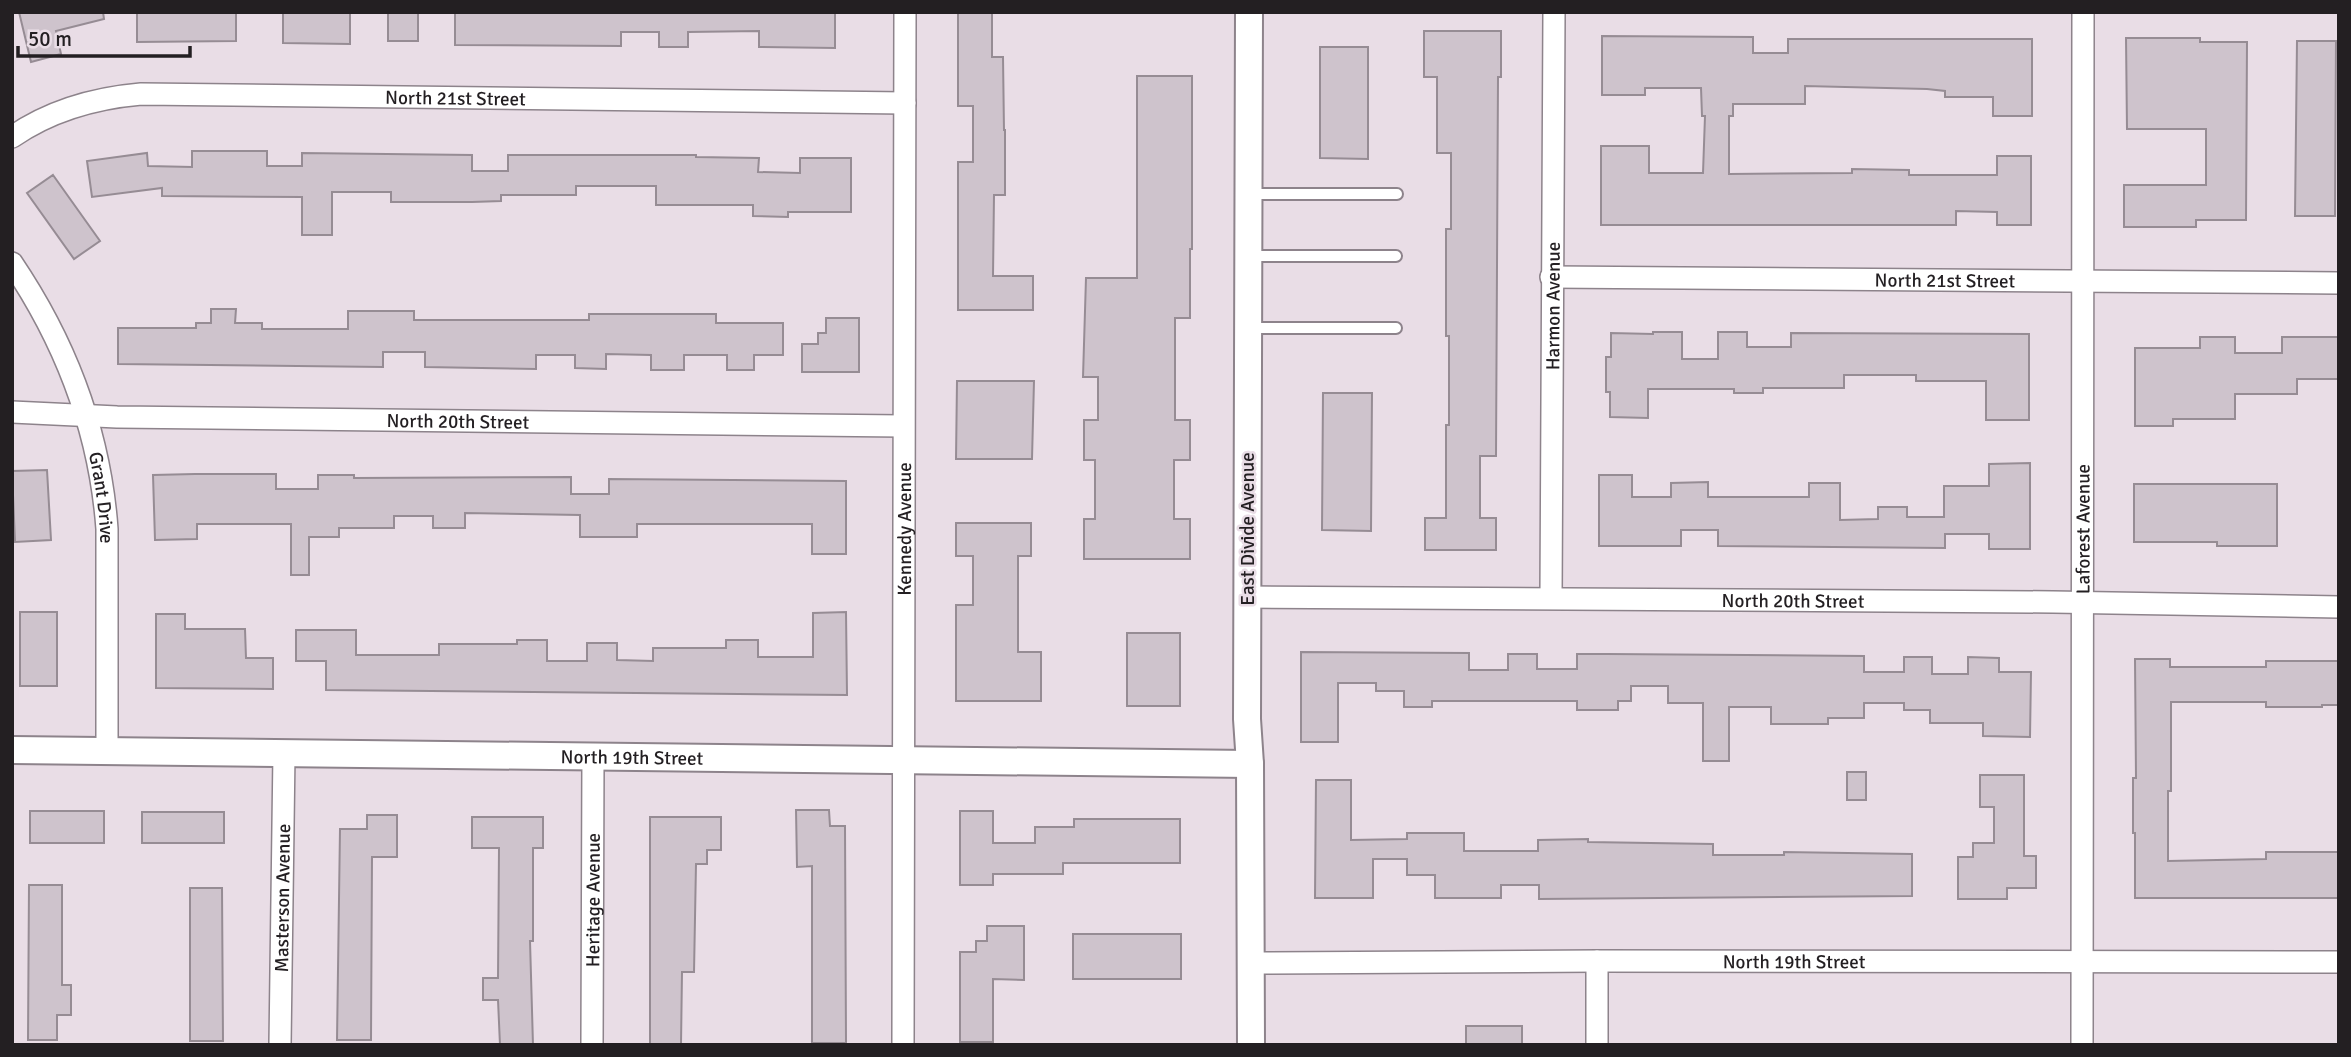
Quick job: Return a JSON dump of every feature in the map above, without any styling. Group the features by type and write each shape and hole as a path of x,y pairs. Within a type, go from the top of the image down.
{"street":[{"name":"Kennedy Avenue","path":"903,1045 905,12"},
{"name":"East Divide Avenue","path":"1249,12 1247,719 1250,764 1251,1045"},
{"name":"Harmon Avenue","path":"1551,598 1554,12"},
{"name":"Laforest Avenue","path":"2082,1045 2083,12"},
{"name":"North 21st Street","path":"12,137 39,121 86,103 141,94 905,103"},
{"name":"Grant Drive","path":"12,264 53,332 86,416 101,474 107,529 107,751"},
{"name":"North 21st Street","path":"1551,277 2339,283"},
{"name":"North 20th Street","path":"12,412 86,416 903,426"},
{"name":"North 20th Street","path":"1247,597 2339,607"},
{"name":"North 19th Street","path":"12,750 1250,764"},
{"name":"Masterson Avenue","path":"281,1045 284,753"},
{"name":"Heritage Avenue","path":"592,1045 593,756"},
{"path":"1597,961 1597,1045"},
{"name":"North 19th Street","path":"1252,963 2339,962"}],"lane":[{"path":"1249,194 1397,194"},
{"path":"1248,256 1396,256"},
{"path":"1248,328 1396,328"}],"building":[{"path":"19,12 103,12 104,19 56,31 61,54 31,62"},
{"path":"137,12 236,12 236,41 137,42"},
{"path":"283,12 350,12 350,44 283,43"},
{"path":"388,12 418,12 418,41 388,41"},
{"path":"455,12 835,12 835,48 759,47 759,31 688,32 688,47 659,47 659,32 621,32 621,46 455,45"},
{"path":"958,12 992,12 992,57 1003,57 1005,130 1005,195 994,195 993,276 1033,276 1033,310 958,310 958,162 973,162 973,106 958,106"},
{"path":"1424,31 1501,31 1501,77 1498,77 1496,456 1480,456 1480,518 1496,518 1496,550 1425,550 1425,518 1446,518 1449,336 1446,336 1446,229 1451,229 1451,153 1437,153 1437,77 1424,77"},
{"path":"1602,36 1753,37 1753,53 1788,53 1788,39 2032,39 2032,116 1993,116 1993,97 1945,97 1945,91 1927,89 1805,86 1805,104 1733,104 1733,116 1729,116 1729,174 1852,173 1852,169 1909,170 1909,175 1997,175 1997,156 2031,156 2031,225 1997,225 1997,212 1956,211 1956,225 1601,225 1601,146 1649,146 1649,173 1703,173 1705,116 1702,116 1701,88 1645,88 1645,95 1602,95"},
{"path":"2126,38 2200,38 2200,42 2247,42 2246,220 2196,220 2196,227 2124,227 2124,185 2206,185 2206,129 2127,129"},
{"path":"2297,41 2336,41 2335,216 2295,216"},
{"path":"1320,47 1368,47 1368,159 1320,158"},
{"path":"1137,76 1192,76 1190,318 1175,318 1175,420 1190,420 1190,460 1174,460 1174,519 1190,519 1190,559 1084,559 1084,519 1095,519 1095,460 1084,460 1084,420 1098,420 1098,377 1083,377 1086,278 1137,278"},
{"path":"192,151 267,151 267,166 302,166 302,153 472,155 472,171 508,171 508,155 696,155 759,158 758,172 800,173 800,158 851,158 851,212 788,212 788,217 753,216 753,205 656,205 656,186 576,186 576,195 501,195 501,201 472,202 391,202 391,192 332,192 332,235 302,235 302,197 162,196 162,188 92,197 87,161 147,153 148,166 192,167"},
{"path":"53,175 100,241 74,259 27,193"},
{"path":"211,309 236,309 235,323 262,323 262,329 348,329 348,311 414,311 414,320 589,320 589,314 716,314 716,323 783,323 783,355 754,355 754,370 727,370 727,355 684,355 684,370 651,370 651,355 606,354 606,369 575,368 575,355 536,355 536,369 425,367 425,352 383,352 383,367 118,364 118,328 196,328 196,323 211,323"},
{"path":"826,318 859,318 859,372 802,372 802,344 818,344 818,333 826,333"},
{"path":"1682,332 1682,359 1718,359 1718,332 1747,332 1747,347 1791,347 1791,333 2029,334 2029,420 1986,420 1986,381 1916,381 1916,375 1844,375 1844,388 1763,388 1763,393 1734,393 1734,389 1648,389 1648,418 1610,417 1610,392 1606,392 1606,357 1611,357 1611,333"},
{"path":"2200,337 2235,337 2235,353 2282,353 2282,337 2339,337 2339,379 2297,379 2297,394 2235,394 2235,419 2173,419 2173,426 2135,426 2135,348 2200,348"},
{"path":"957,381 1034,381 1032,459 956,459"},
{"path":"1323,393 1372,393 1371,531 1322,530"},
{"path":"2030,463 2030,549 1989,549 1989,534 1945,534 1945,548 1718,546 1718,530 1681,530 1681,546 1599,546 1599,475 1632,475 1632,497 1671,497 1671,483 1708,482 1708,497 1809,497 1809,483 1840,483 1840,520 1878,519 1878,507 1907,507 1907,517 1944,517 1944,486 1989,486 1989,464"},
{"path":"47,470 51,540 15,542 12,471"},
{"path":"276,474 276,489 318,489 318,475 354,475 354,478 571,477 571,494 609,494 609,479 846,481 846,554 812,554 812,524 637,524 637,537 580,537 580,515 465,513 465,528 433,528 433,516 394,516 394,528 339,528 339,537 309,537 309,575 291,575 291,524 197,524 197,539 155,540 153,475"},
{"path":"2134,484 2277,484 2277,546 2217,546 2217,542 2134,542"},
{"path":"956,523 1031,523 1031,556 1018,556 1018,652 1041,652 1041,701 956,701 956,605 973,605 973,556 956,556"},
{"path":"20,612 57,612 57,686 20,686"},
{"path":"846,612 847,695 326,690 326,661 296,661 296,630 356,630 356,655 439,655 439,644 517,644 517,640 547,640 547,661 587,661 587,643 617,643 617,660 653,661 653,648 726,648 726,640 758,640 758,657 813,657 813,613"},
{"path":"156,614 185,614 185,629 245,629 246,658 273,658 273,689 156,688"},
{"path":"1127,633 1180,633 1180,706 1127,706"},
{"path":"1301,652 1469,653 1469,670 1508,670 1508,654 1537,654 1537,669 1577,669 1577,654 1864,656 1864,672 1904,672 1904,657 1932,657 1932,674 1968,674 1968,657 1999,658 1999,672 2031,672 2030,737 1983,736 1983,723 1930,723 1930,710 1904,710 1904,703 1864,703 1864,718 1828,718 1828,724 1771,724 1771,707 1729,707 1729,761 1703,761 1703,703 1668,703 1668,686 1631,686 1631,701 1618,701 1618,710 1577,710 1577,701 1432,701 1432,707 1404,707 1404,691 1376,691 1376,683 1338,683 1338,742 1301,742"},
{"path":"2135,659 2170,659 2170,667 2266,667 2266,661 2339,661 2339,705 2266,707 2266,702 2171,702 2168,861 2266,859 2266,852 2339,852 2339,898 2135,898"},
{"path":"1847,772 1866,772 1866,800 1847,800"},
{"path":"1980,775 2024,775 2024,856 2036,856 2036,888 2007,888 2007,899 1958,899 1958,857 1973,857 1973,843 1994,843 1994,807 1980,807"},
{"path":"1316,780 1351,780 1351,840 1407,839 1407,833 1464,833 1464,851 1538,851 1538,840 1588,839 1588,842 1713,844 1713,855 1784,855 1784,852 1912,854 1912,896 1539,899 1539,885 1501,885 1501,898 1435,898 1435,875 1407,875 1407,859 1373,859 1373,898 1315,898"},
{"path":"796,810 829,810 830,826 845,826 846,1043 812,1043 812,866 797,867"},
{"path":"30,811 104,811 104,843 30,843"},
{"path":"960,811 993,811 993,843 1035,843 1035,827 1074,827 1074,819 1180,819 1180,863 1063,863 1063,874 993,874 993,885 960,885"},
{"path":"142,812 224,812 224,843 142,843"},
{"path":"367,815 397,815 397,857 372,857 371,1040 337,1040 340,829 367,829"},
{"path":"472,817 543,817 543,848 533,848 533,941 530,941 533,1045 500,1045 498,1000 483,1000 483,978 498,978 499,848 472,848"},
{"path":"650,817 721,817 721,850 707,850 707,864 696,864 694,972 682,972 681,1045 650,1045"},
{"path":"29,885 62,885 62,985 71,985 71,1015 57,1015 57,1040 28,1040"},
{"path":"190,888 222,888 223,1041 190,1041"},
{"path":"987,926 1024,926 1024,980 993,979 993,1042 960,1042 960,952 976,952 976,941 987,941"},
{"path":"1073,934 1181,934 1181,979 1073,979"},
{"path":"1466,1026 1522,1026 1522,1045 1466,1045"}]}
